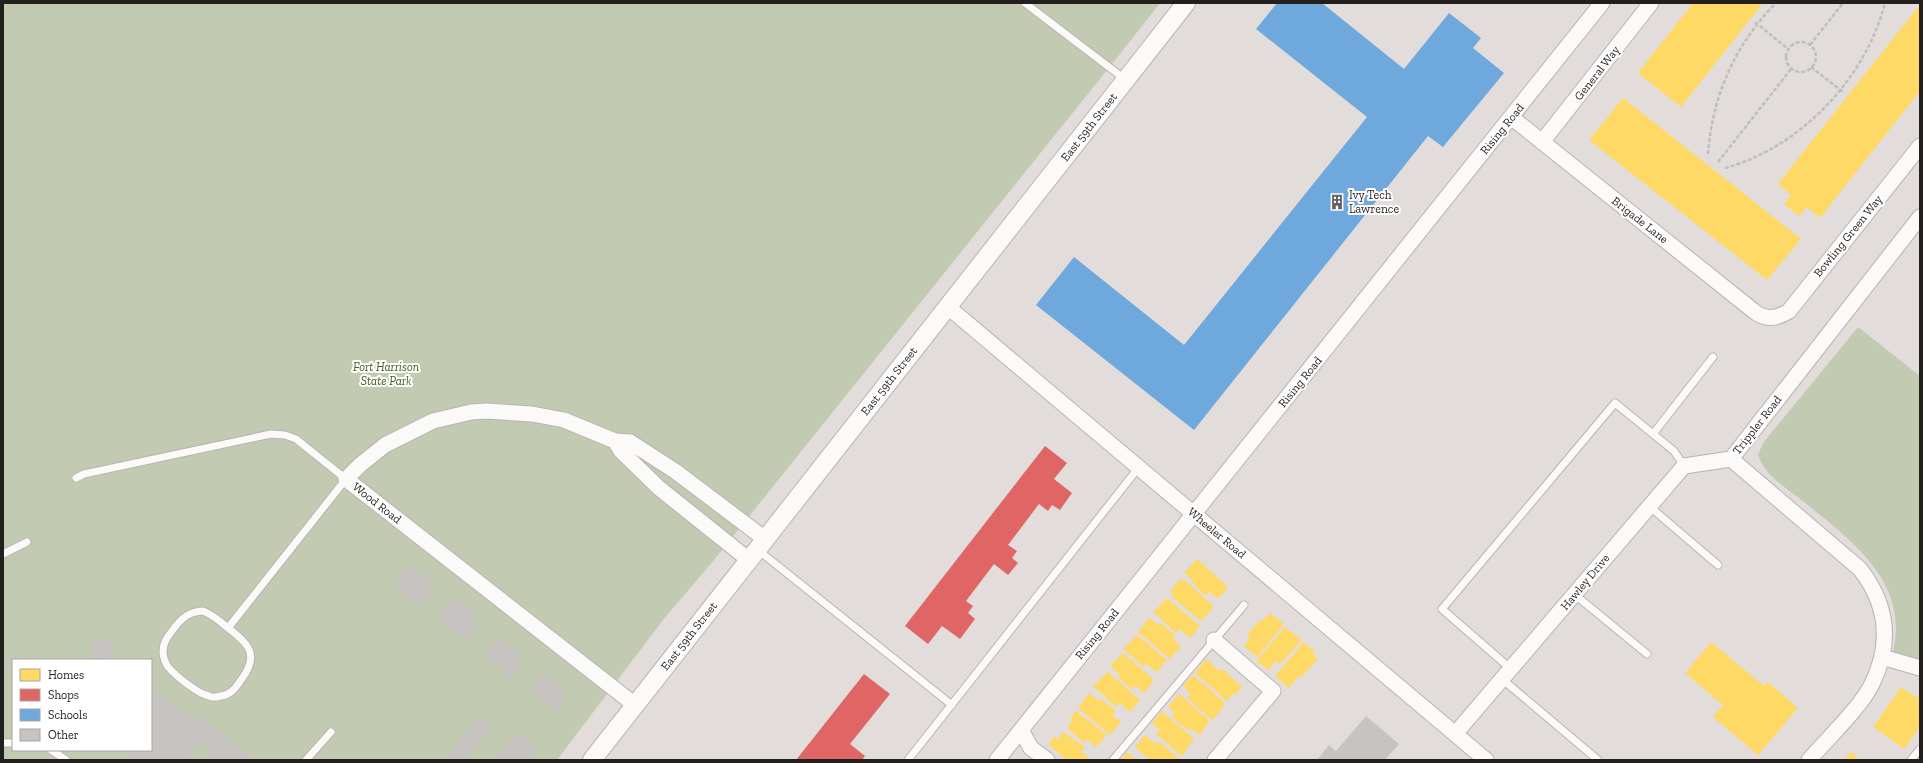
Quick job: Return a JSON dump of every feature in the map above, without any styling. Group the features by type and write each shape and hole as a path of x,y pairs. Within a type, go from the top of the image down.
{"street":[{"name":"East 59th Street","path":"592,760 1186,3"},
{"name":"Rising Road","path":"1002,759 1021,730 1602,3"},
{"name":"General Way","path":"1542,142 1651,3"},
{"name":"Brigade Lane","path":"1511,117 1755,312 1762,316 1772,318"},
{"name":"Bowling Green Way","path":"1772,318 1782,316 1789,311 1920,146"},
{"name":"Trippler Road","path":"1809,760 1858,703 1872,684 1882,657 1886,638 1885,624 1875,592 1868,580 1849,558 1772,495 1730,458 1920,217"},
{"name":"Wheeler Road","path":"948,307 1486,760"},
{"path":"346,479 372,454 411,431 433,421 471,412 503,411 549,417 588,429 615,441 630,442 675,471 757,549"},
{"path":"615,441 620,451 659,488 757,549"},
{"path":"1684,466 1730,458"},
{"name":"Hawley Drive","path":"1455,734 1684,466"},
{"name":"Wood Road","path":"346,479 635,705"},
{"path":"1214,640 1273,691 1215,760"},
{"path":"1882,657 1920,668"},
{"path":"1021,730 1031,748 1047,760"}],"lane":[{"path":"1025,3 1126,80"},
{"path":"1653,434 1713,357"},
{"path":"1598,760 1506,674 1442,609 1614,403 1674,451 1684,466"},
{"name":"Wood Road","path":"76,478 84,474 271,434 286,435 296,439 346,479"},
{"path":"908,760 1139,468"},
{"path":"228,628 346,479"},
{"path":"1649,506 1718,565"},
{"path":"3,554 27,542"},
{"path":"757,549 952,704"},
{"path":"1574,594 1647,654"},
{"path":"1113,760 1244,605"},
{"path":"203,611 214,616 228,628 245,641 250,649 251,662 247,672 233,691 221,696 212,697 204,695 168,666 162,652 163,646 167,638 185,616 193,612 203,611"},
{"path":"309,759 331,732"},
{"path":"1911,760 1920,749"},
{"path":"52,751 66,760"}],"path":[{"path":"1708,154 1712,117 1722,85 1756,23 1776,3"},
{"path":"1810,45 1843,3"},
{"path":"1725,168 1759,156 1799,131 1815,118 1862,58 1876,28 1885,3"},
{"path":"1756,23 1788,48"},
{"path":"1798,42 1810,45 1814,51 1815,57 1812,67 1805,71 1799,72 1791,69 1786,59 1788,48 1798,42"},
{"path":"1812,67 1843,92"},
{"path":"1718,162 1791,69"}],"green space":[{"name":"Fort Harrison State Park","path":"3,3 1160,3 714,560 663,620 557,760 3,760"},
{"path":"1858,327 1920,376 1920,663 1893,651 1896,626 1892,603 1884,582 1871,563 1855,545 1837,529 1780,484 1765,468 1758,455 1763,443"}],"building: Homes":[{"path":"1693,3 1763,3 1681,107 1638,73"},
{"path":"1918,7 1920,8 1920,91 1820,218 1807,207 1799,216 1784,204 1791,195 1778,184"},
{"path":"1623,98 1801,239 1767,280 1589,140"},
{"path":"1197,559 1228,587 1218,599 1209,592 1206,596 1192,583 1194,581 1184,573"},
{"path":"1180,579 1184,579 1214,607 1201,621 1171,596 1173,593 1170,591"},
{"path":"1167,598 1200,626 1190,638 1179,629 1176,633 1153,612"},
{"path":"1270,613 1284,624 1257,657 1244,646 1250,638 1247,635 1260,620 1262,621"},
{"path":"1149,618 1159,625 1161,623 1175,636 1173,639 1181,646 1170,659 1138,632"},
{"path":"1285,627 1302,640 1280,664 1276,661 1268,670 1256,661"},
{"path":"1137,635 1167,660 1157,672 1146,664 1144,667 1123,649"},
{"path":"1304,642 1315,652 1313,655 1318,659 1302,677 1300,675 1289,688 1275,676"},
{"path":"1711,642 1764,686 1768,682 1798,708 1758,755 1713,717 1723,705 1685,673"},
{"path":"1123,653 1154,680 1144,693 1135,686 1132,690 1118,677 1120,675 1110,666"},
{"path":"1207,659 1218,671 1221,668 1242,687 1227,701 1195,673"},
{"path":"1108,672 1140,700 1130,712 1120,703 1116,707 1093,686"},
{"path":"1193,675 1225,703 1222,706 1224,707 1212,720 1187,698 1191,694 1183,686"},
{"path":"1901,687 1917,698 1920,693 1920,727 1904,749 1873,727"},
{"path":"1089,693 1099,701 1101,699 1116,711 1112,715 1121,722 1110,735 1078,708"},
{"path":"1179,694 1210,721 1200,735 1189,728 1187,730 1172,717 1175,713 1168,707"},
{"path":"1076,711 1107,735 1096,747 1087,739 1084,743 1067,728 1072,721 1070,719"},
{"path":"1162,711 1194,739 1182,756 1156,734 1160,730 1152,723"},
{"path":"1063,732 1085,747 1081,751 1091,760 1066,760 1048,744 1055,736 1058,739"},
{"path":"1145,735 1155,744 1158,741 1180,759 1150,760 1135,747"},
{"path":"1127,752 1136,760 1121,760"},
{"path":"1851,752 1860,760 1844,760"}],"building: Shops":[{"path":"1045,446 1067,463 1054,479 1072,493 1060,510 1052,505 1048,511 1039,504 1008,545 1017,551 1012,558 1018,563 1008,575 994,564 966,601 973,606 968,613 975,619 960,639 942,626 928,644 905,626"},
{"path":"864,674 890,694 850,744 865,756 862,760 796,760"}],"building: Schools":[{"name":"Ivy Tech Lawrence","path":"1277,3 1322,3 1404,69 1449,13 1481,38 1473,48 1504,73 1443,147 1428,136 1194,430 1036,305 1074,257 1184,345 1367,117 1256,29"}],"building: Other":[{"path":"410,565 432,583 428,588 434,593 422,608 394,585"},
{"path":"454,598 477,616 473,622 479,627 468,642 439,619"},
{"path":"95,637 113,642 108,659 89,659"},
{"path":"500,637 520,654 516,659 522,665 511,678 485,655"},
{"path":"545,672 566,690 560,697 566,702 558,713 530,691"},
{"path":"152,674 156,677 152,682"},
{"path":"152,688 193,720 198,714 256,760 207,760 212,751 201,742 187,760 134,760 123,751 152,751"},
{"path":"479,715 492,726 465,760 450,760 446,757"},
{"path":"1366,716 1399,744 1385,760 1317,760 1329,745 1336,751"},
{"path":"517,732 538,749 529,760 495,760"}],"place":[{"name":"Ivy Tech Lawrence","path":"1337,202"}]}
